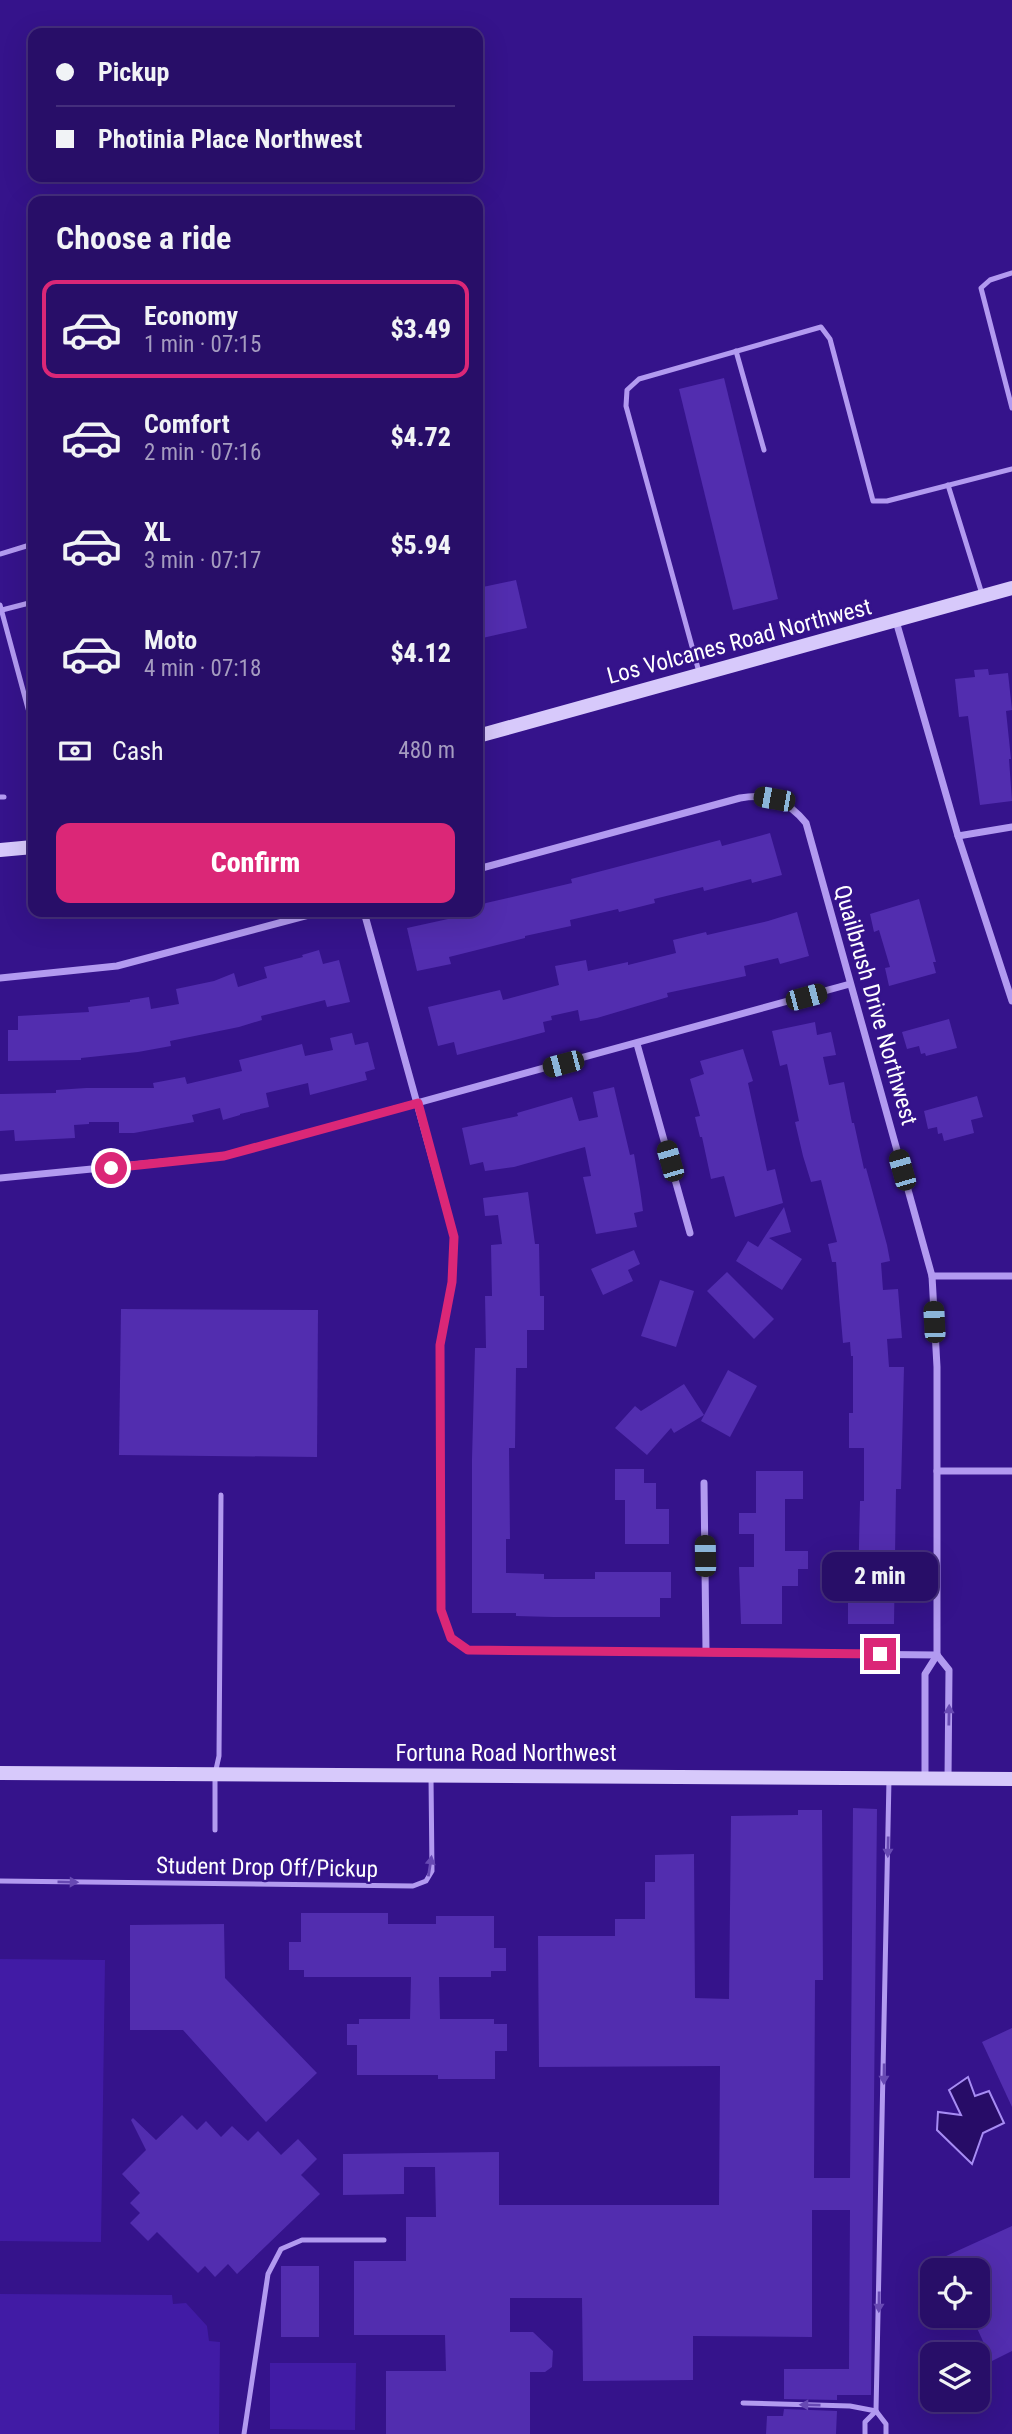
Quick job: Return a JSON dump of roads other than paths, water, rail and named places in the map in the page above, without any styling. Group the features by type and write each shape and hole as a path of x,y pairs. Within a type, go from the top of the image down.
{"street":[{"name":"Los Volcanes Road Northwest","path":"483,735 1012,588"},
{"path":"896,621 958,836 1012,1001"},
{"name":"Quailbrush Drive Northwest","path":"483,868 757,795 774,799 794,809 806,823 932,1276 937,1367 937,1655 925,1674 925,1779"},
{"path":"958,836 1012,827"},
{"path":"0,849 28,846"},
{"path":"0,978 117,966 301,917"},
{"path":"365,917 454,1237 452,1282 440,1345 441,1610 451,1638 468,1650 937,1655"},
{"path":"0,1178 224,1156 850,984"},
{"path":"637,1044 690,1233"},
{"path":"932,1276 1012,1276"},
{"path":"937,1471 1012,1471"},
{"path":"704,1483 706,1651"},
{"name":"Quailbrush Drive Northwest","path":"937,1655 949,1670 948,1779"},
{"name":"Fortuna Road Northwest","path":"0,1773 1012,1779"}],"lane":[{"path":"1012,273 990,280 981,288 1012,408"},
{"path":"699,675 626,406 627,390 639,379 821,327 830,339 873,501 887,501 1012,469"},
{"path":"736,351 764,450"},
{"path":"948,485 983,597"},
{"path":"0,554 28,546"},
{"path":"28,603 1,608 28,708"},
{"path":"215,1830 215,1774 219,1756 221,1494"},
{"name":"Student Drop Off/Pickup","path":"0,1881 413,1886 426,1881 432,1871 431,1776"},
{"path":"886,2434 886,2424 876,2411 889,1779"},
{"path":"244,2434 268,2274 281,2249 302,2240 384,2240"},
{"path":"743,2403 850,2406 876,2411"},
{"path":"865,2434 865,2422 876,2411"}]}
